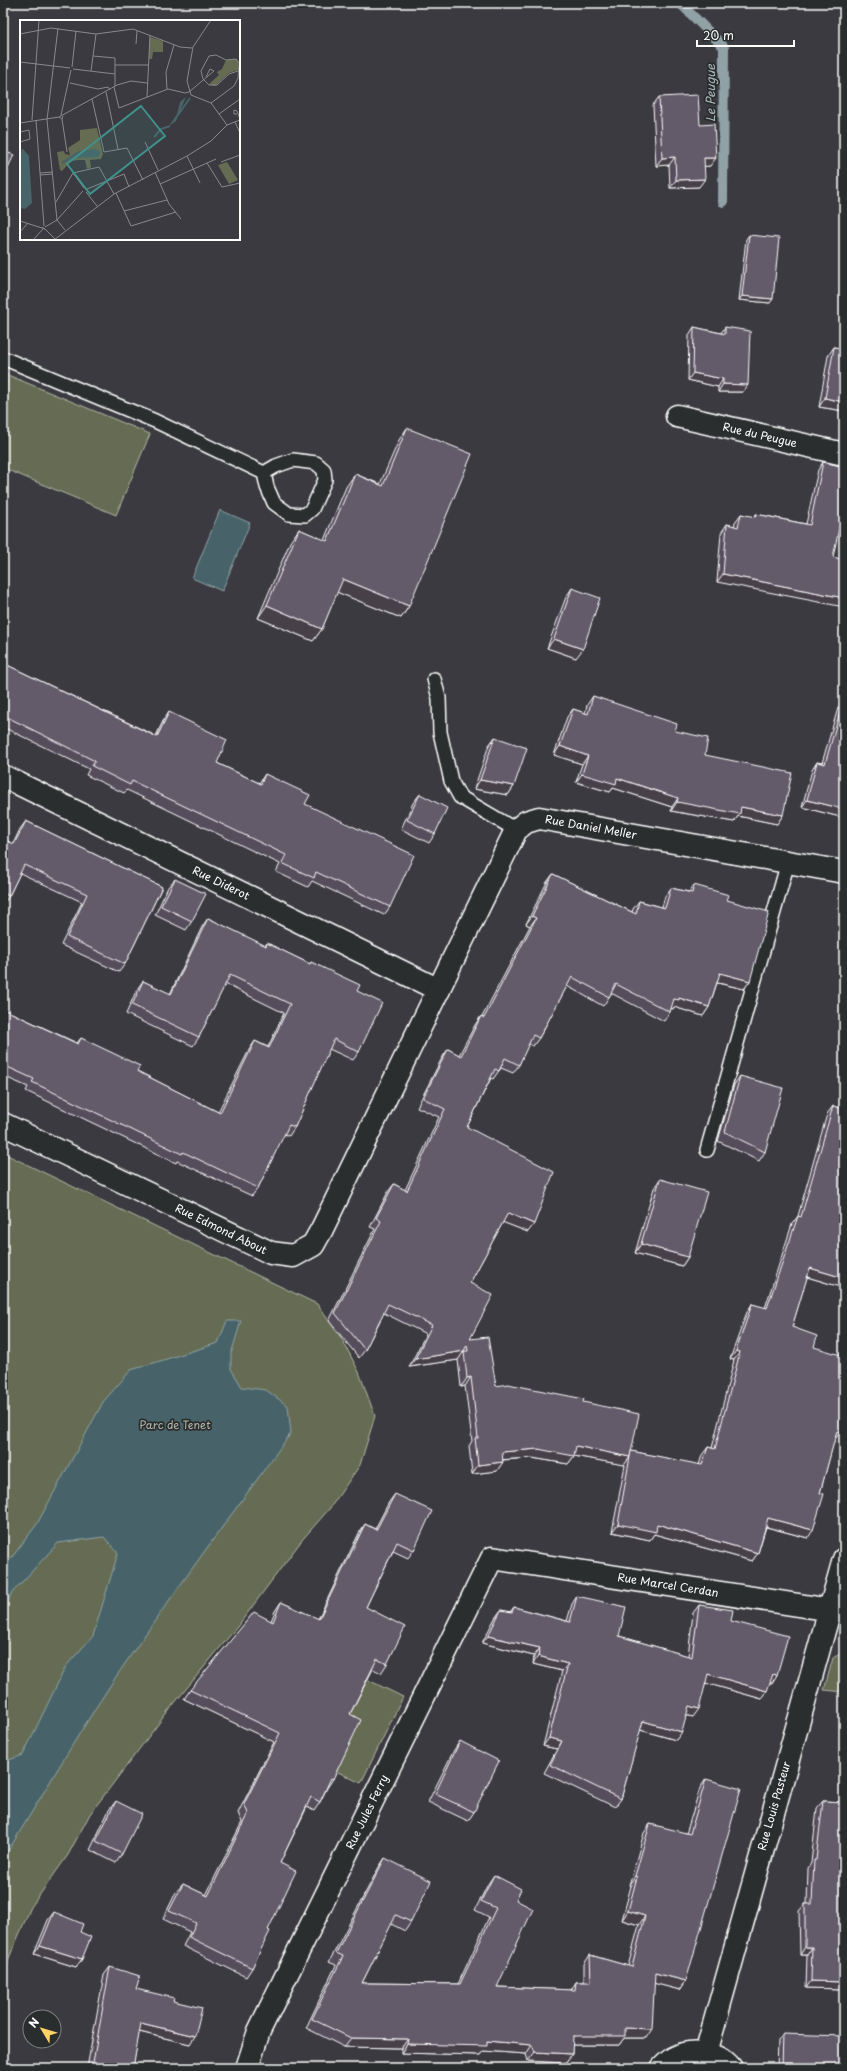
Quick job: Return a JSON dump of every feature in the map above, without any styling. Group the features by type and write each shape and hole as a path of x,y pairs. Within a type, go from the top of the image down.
{"street":[{"name":"Rue du Peugue","path":"677,416 844,454"},
{"name":"Rue Diderot","path":"3,776 439,990"},
{"name":"Rue Daniel Meller","path":"516,830 526,822 539,818 844,872"},
{"path":"439,990 516,830"},
{"name":"Rue Edmond About","path":"3,1124 271,1253 293,1256 313,1245 322,1229 439,990"},
{"name":"Rue Marcel Cerdan","path":"492,1558 837,1611"},
{"name":"Rue Jules Ferry","path":"247,2068 259,2031 492,1558"},
{"name":"Rue Louis Pasteur","path":"706,2053 837,1611 844,1559"},
{"path":"662,2068 679,2056 690,2053 706,2053 719,2058 731,2068"}],"lane":[{"path":"3,358 155,421 264,473"},
{"path":"294,460 307,461 316,463 324,470 324,480 312,509 305,515 289,514 274,503 267,487 264,473 276,466 294,460"},
{"path":"434,679 439,698 440,732 451,781 460,797 516,830"},
{"path":"707,1150 788,862"}],"green space":[{"path":"3,373 150,434 116,515 3,468"},
{"name":"Parc de Tenet","path":"3,1153 317,1304 342,1339 359,1372 375,1416 360,1465 330,1508 302,1540 237,1627 168,1711 90,1814 68,1855 31,1907 9,1958 3,1991"},
{"path":"248,1621 403,1697 361,1783 184,1699"},
{"path":"844,1651 844,1692 824,1690 833,1658"}],"water":[{"path":"220,510 250,523 222,591 192,578"},
{"path":"227,1321 241,1321 231,1354 231,1369 242,1387 266,1390 288,1406 291,1433 116,1677 3,1859 3,1762 23,1755 66,1666 93,1636 118,1553 104,1537 58,1543 11,1594 3,1617 3,1569 37,1524 103,1402 131,1370 218,1343"}],"building":[{"path":"698,95 700,125 714,124 716,158 704,158 705,179 676,180 675,157 662,158 659,97"},
{"path":"3,151 14,155 3,178"},
{"path":"749,235 779,238 773,299 742,296"},
{"path":"694,327 725,334 725,327 750,331 748,385 723,384 723,379 693,373"},
{"path":"834,347 844,349 844,402 825,398"},
{"path":"407,428 472,454 409,606 343,579 322,629 267,605 299,529 327,541 355,474 383,486"},
{"path":"823,462 844,467 844,505 833,557 844,560 844,598 723,574 727,524 738,527 741,514 755,517 756,514 810,525"},
{"path":"572,588 600,598 583,649 554,639"},
{"path":"3,663 157,737 169,712 227,740 217,763 261,784 265,774 310,795 305,804 414,855 390,907 316,872 314,878 282,863 286,855 132,781 130,785 92,766 95,761 3,715"},
{"path":"593,696 677,724 675,731 708,738 705,755 792,773 783,815 741,807 740,814 677,802 678,798 617,778 616,784 582,774 588,756 560,746 573,709 588,714"},
{"path":"843,701 844,809 807,800 817,762 825,764"},
{"path":"495,737 527,748 514,786 480,780"},
{"path":"420,794 447,808 435,834 407,820"},
{"path":"26,821 162,887 125,964 67,937 87,894 24,865 9,896 3,893 3,839 14,844"},
{"path":"553,874 636,914 639,901 665,908 671,888 692,893 694,885 729,895 727,900 769,912 750,981 720,973 709,1007 679,998 679,1000 674,999 670,1012 616,984 609,997 572,977 539,1038 533,1035 519,1065 505,1058 499,1071 495,1069 467,1127 554,1172 534,1224 508,1213 470,1283 493,1295 470,1339 488,1337 496,1386 508,1384 584,1399 583,1402 639,1414 630,1457 576,1446 574,1456 538,1449 502,1452 503,1462 478,1465 475,1438 478,1438 471,1377 467,1378 464,1351 415,1359 432,1325 388,1304 365,1350 335,1313 381,1221 376,1218 394,1184 407,1191 445,1109 423,1098 448,1049 461,1056 481,1016 484,1018 536,918 532,916","holes":["467,1345 468,1351 464,1351"]},
{"path":"175,879 206,894 192,921 161,906"},
{"path":"208,918 266,946 267,943 310,964 311,962 360,985 357,991 382,1003 359,1052 334,1039 295,1127 289,1125 258,1188 183,1152 182,1154 32,1082 34,1079 3,1065 3,1009 78,1044 81,1038 140,1066 137,1071 220,1113 255,1041 269,1048 290,1004 230,975 199,1037 132,1005 143,981 171,994"},
{"path":"740,1076 783,1088 765,1152 725,1132"},
{"path":"833,1106 844,1109 844,1278 810,1268 792,1327 817,1336 814,1347 844,1356 844,1420 840,1432 837,1431 820,1493 824,1494 813,1530 768,1518 758,1553 657,1524 656,1532 618,1524 631,1451 702,1465 708,1447 715,1449 740,1352 736,1351 752,1304 767,1308 798,1216 801,1217"},
{"path":"660,1179 707,1192 688,1257 641,1244"},
{"path":"395,1494 432,1511 414,1550 397,1542 366,1607 405,1627 387,1664 377,1659 350,1714 361,1720 333,1779 331,1778 320,1802 311,1797 280,1863 296,1871 252,1968 189,1937 196,1923 169,1911 183,1884 208,1896 248,1813 244,1804 280,1733 190,1690 254,1612 273,1622 281,1602 319,1619 365,1524 376,1530"},
{"path":"577,1596 626,1607 619,1636 692,1657 699,1605 733,1610 731,1621 788,1636 777,1675 773,1674 767,1691 708,1674 699,1709 689,1706 682,1732 643,1721 621,1799 550,1765 562,1741 549,1738 568,1664 538,1656 540,1648 488,1636 501,1610 512,1612 514,1607 570,1622"},
{"path":"460,1741 499,1761 474,1812 435,1794"},
{"path":"706,1779 741,1789 686,1981 655,1973 652,2029 625,2028 625,2036 573,2036 572,2054 535,2052 532,2045 487,2041 487,2046 407,2044 408,2039 351,2038 312,2019 343,1956 336,1953 385,1858 431,1881 411,1922 396,1915 362,1983 460,1984 496,1908 481,1901 494,1875 521,1889 516,1900 533,1909 497,1987 575,1990 576,1982 591,1982 590,1955 632,1967 645,1916 628,1911 637,1877 635,1876 650,1824 690,1834"},
{"path":"116,1801 142,1814 122,1854 96,1841"},
{"path":"823,1801 844,1802 844,1982 811,1981 812,1947 805,1947 805,1904 812,1904 814,1860 816,1860"},
{"path":"54,1912 83,1924 80,1932 91,1937 82,1959 40,1946"},
{"path":"110,1967 140,1976 136,1989 174,1998 173,2001 202,2008 195,2036 141,2023 133,2068 92,2068"},
{"path":"783,2034 844,2036 844,2068 782,2068"}],"waterway":[{"name":"Le Peugue","path":"680,3 724,47 723,202"}]}
